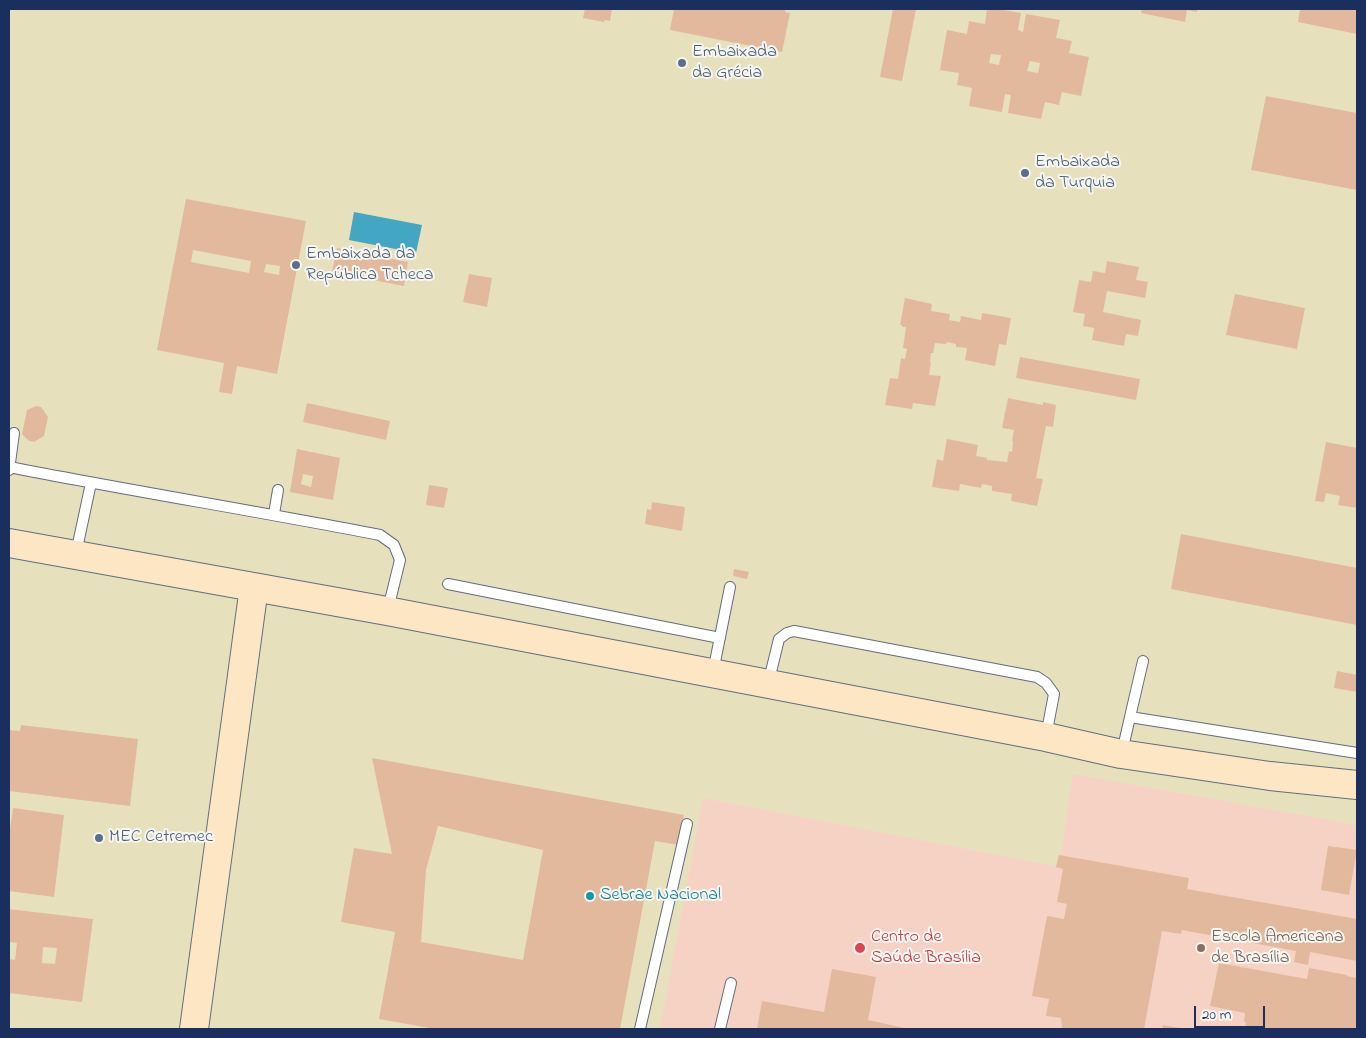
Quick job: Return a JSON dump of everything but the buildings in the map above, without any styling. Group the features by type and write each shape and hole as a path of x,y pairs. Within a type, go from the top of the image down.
{"street":[{"path":"9,543 388,611 1121,754 1270,776 1357,785"},
{"path":"194,1029 254,587"}],"lane":[{"path":"14,433 9,468 274,514 380,535 394,544 400,560 388,611"},
{"path":"75,555 91,483"},
{"path":"274,514 278,490"},
{"path":"448,584 720,638"},
{"path":"713,674 730,587"},
{"path":"768,684 779,639 787,633 794,631 1036,677 1046,683 1054,694 1046,738"},
{"path":"1121,754 1143,661"},
{"path":"1130,717 1357,753"},
{"path":"640,1029 687,824"},
{"path":"720,1029 732,983"}],"shaded area":[{"path":"1073,774 1357,825 1357,1029 660,1029 703,798 1059,867"}],"water":[{"path":"354,212 422,225 416,253 349,240"}],"place":[{"name":"Embaixada da Grécia","path":"682,63"},
{"name":"Embaixada da Turquia","path":"1025,173"},
{"name":"Embaixada da República Tcheca","path":"296,265"},
{"name":"MEC Cetremec","path":"99,838"},
{"name":"Sebrae Nacional","path":"590,896"},
{"name":"Centro de Saúde Brasília","path":"860,948"},
{"name":"Escola Americana de Brasília","path":"1201,948"}]}
